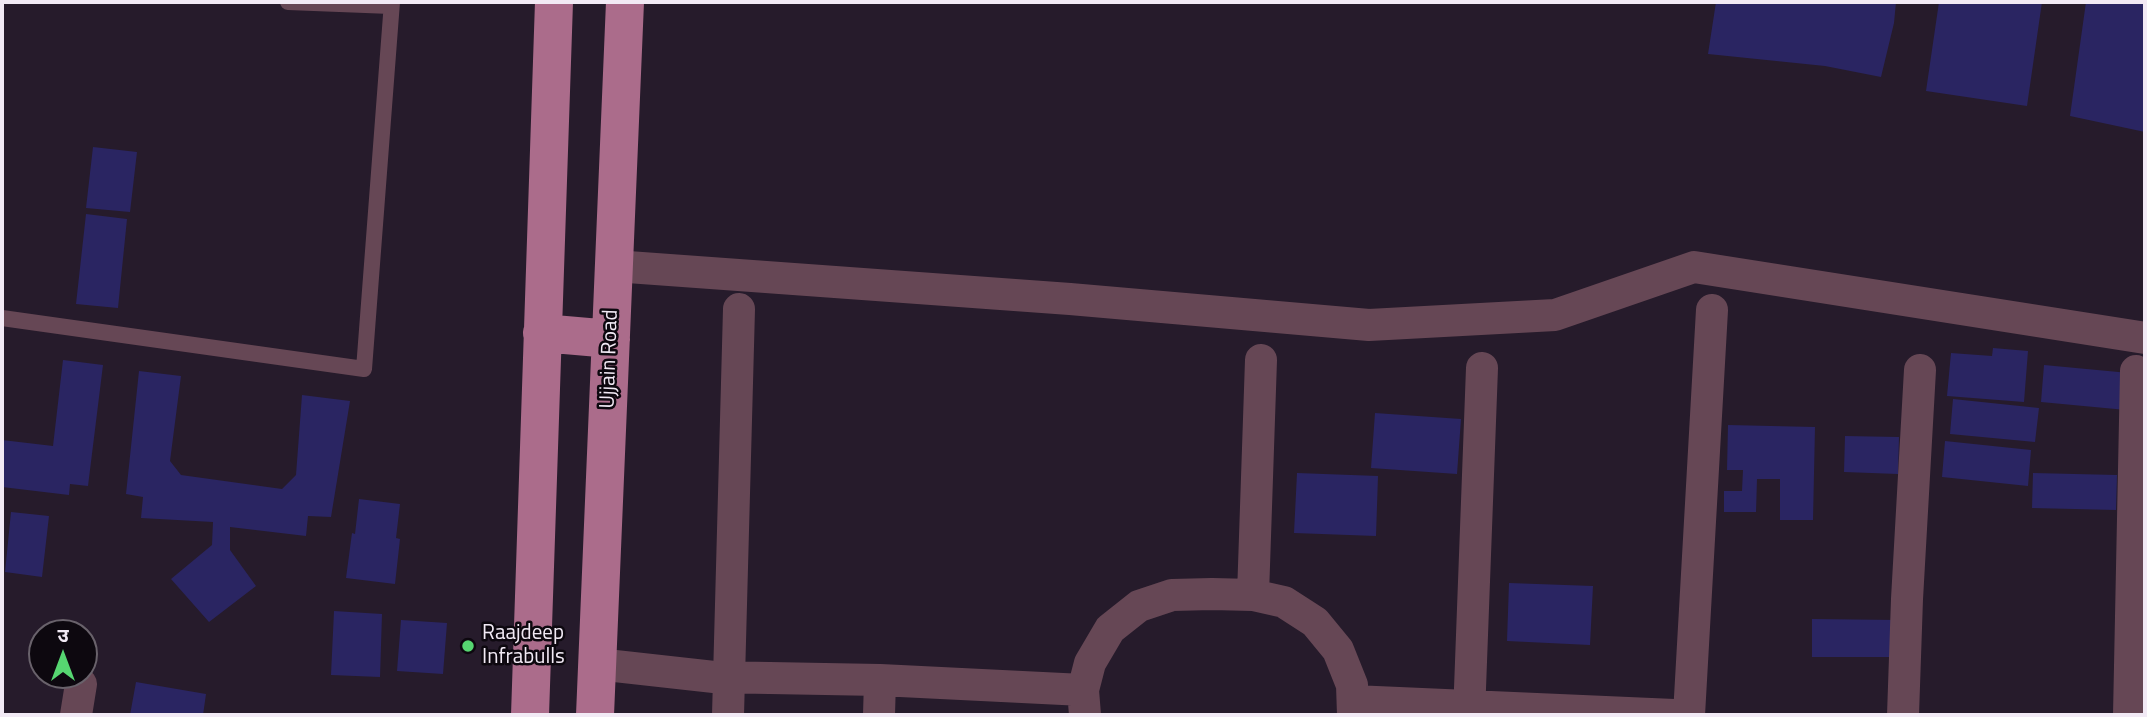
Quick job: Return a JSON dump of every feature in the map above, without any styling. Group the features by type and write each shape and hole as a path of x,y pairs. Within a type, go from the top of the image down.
{"main road":[{"path":"530,715 554,2"},
{"name":"Ujjain Road","path":"599,715 597,664 625,2"},
{"path":"542,333 611,339"}],"street":[{"path":"614,266 1070,299 1369,326 1555,315 1694,267 2145,338"},
{"path":"728,715 739,309"},
{"path":"1689,715 1712,310"},
{"path":"1253,595 1261,360"},
{"path":"1470,710 1482,368"},
{"path":"1903,715 1906,599 1920,370"},
{"path":"2129,715 2136,371"},
{"path":"597,664 714,677 880,680 1084,703 1090,663 1110,629 1139,606 1172,595 1253,595 1284,602 1315,622 1338,650 1352,685 1353,708 1674,715"},
{"path":"879,715 880,680"},
{"path":"76,715 80,689"}],"lane":[{"path":"2,318 364,369 392,4 288,2"}],"building":[{"path":"1716,2 1896,2 1894,23 1881,77 1825,66 1708,54"},
{"path":"1939,2 2042,2 2027,106 1926,91"},
{"path":"2086,2 2145,2 2145,132 2070,116"},
{"path":"93,147 137,152 130,212 86,208"},
{"path":"86,214 127,219 118,308 76,304"},
{"path":"1993,348 2028,351 2024,402 1947,396 1951,353 1992,356"},
{"path":"63,360 103,365 88,486 70,484 69,495 2,487 2,440 53,446"},
{"path":"2044,365 2129,373 2126,410 2041,402"},
{"path":"139,371 181,376 170,461 181,475 282,489 296,475 302,395 350,401 331,517 308,516 306,536 230,527 230,550 256,586 209,622 171,579 212,545 213,522 141,518 143,497 126,494"},
{"path":"1953,399 2039,408 2035,442 1950,434"},
{"path":"1375,413 1461,419 1457,474 1371,468"},
{"path":"1728,425 1815,427 1813,520 1780,520 1780,479 1757,479 1756,512 1724,512 1724,491 1742,491 1743,470 1727,470"},
{"path":"1845,436 1899,437 1898,474 1844,472"},
{"path":"1945,441 2031,450 2028,486 1942,477"},
{"path":"1297,473 1378,476 1376,536 1294,533"},
{"path":"2033,473 2117,475 2116,510 2032,508"},
{"path":"359,499 400,504 396,538 400,539 395,584 346,578"},
{"path":"11,512 49,516 42,577 5,572"},
{"path":"1509,583 1593,586 1590,645 1507,641"},
{"path":"334,611 382,614 380,677 331,675"},
{"path":"1812,619 1898,620 1898,657 1812,657"},
{"path":"401,620 447,623 443,674 397,671"},
{"path":"136,682 206,694 203,715 130,715"}],"place":[{"name":"Raajdeep Infrabulls","path":"468,646"}]}
